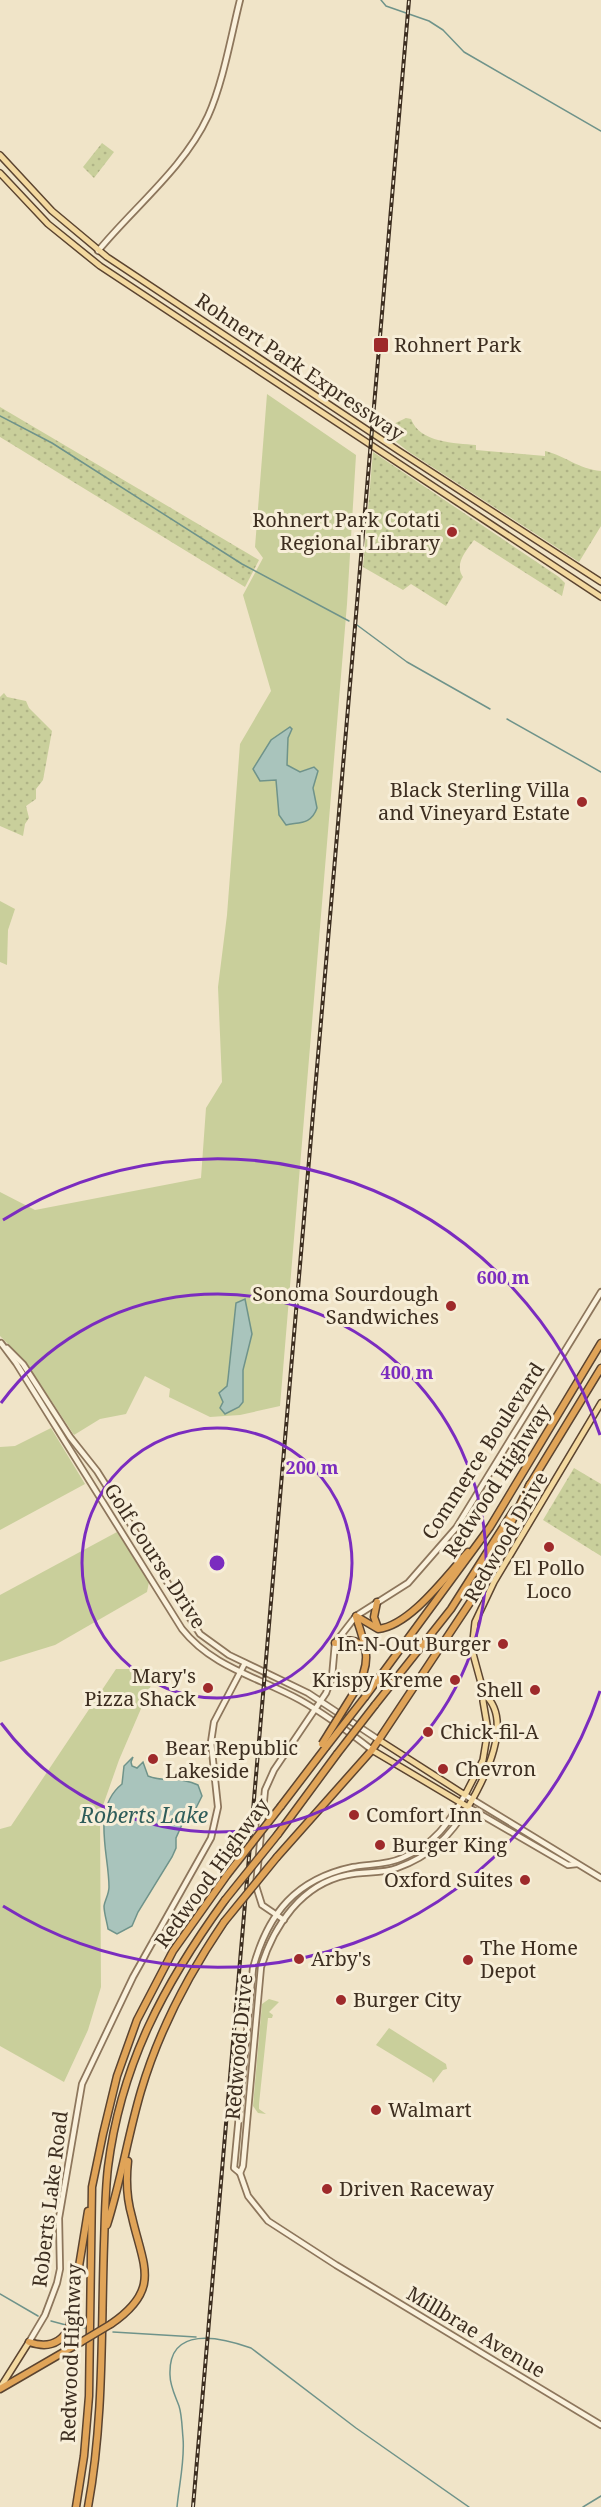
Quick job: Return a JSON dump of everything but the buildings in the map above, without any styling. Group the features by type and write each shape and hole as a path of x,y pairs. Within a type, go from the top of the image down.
{"highway":[{"name":"Redwood Highway","path":"76,2507 84,2456 89,2396 92,2187 117,2076 137,2020 173,1951 227,1875 324,1746 365,1697 490,1527 601,1343"},
{"name":"Redwood Highway","path":"88,2507 100,2423 106,2190 111,2150 129,2075 147,2030 170,1982 189,1950 225,1900 451,1608 601,1368"},
{"path":"104,2234 130,2141 141,2091 159,2040 197,1961 224,1922 277,1857 379,1740 479,1589 530,1484"},
{"path":"356,1616 378,1629 401,1621 490,1527"},
{"path":"377,1602 374,1617 378,1629"},
{"path":"324,1746 366,1669 365,1648 356,1616"},
{"path":"335,1643 353,1640 360,1642 365,1648"},
{"path":"0,2388 124,2316 136,2302 146,2276 145,2263 131,2215 127,2170 130,2141"},
{"path":"29,2342 47,2345 66,2334 71,2318 92,2187"}],"main road":[{"name":"Rohnert Park Expressway","path":"0,155 51,211 98,251 601,582"},
{"name":"Rohnert Park Expressway","path":"0,173 48,224 94,262 601,597"},
{"name":"Redwood Drive","path":"465,1795 477,1774 486,1749 488,1730 484,1694 472,1650 473,1630 494,1582 601,1403"},
{"name":"Redwood Drive","path":"468,1807 489,1770 496,1743 496,1720 491,1700 484,1694"},
{"name":"Golf Course Drive","path":"379,1740 465,1795"},
{"name":"Golf Course Drive","path":"372,1750 468,1807"},
{"path":"0,2388 29,2342"}],"street":[{"path":"98,251 121,224 147,200 204,125 213,104 240,0"},
{"name":"Commerce Boulevard","path":"335,1643 356,1616 408,1583 456,1528 601,1292"},
{"name":"Golf Course Drive","path":"0,1343 24,1364 70,1437 97,1471 200,1634 214,1647 321,1701 379,1740"},
{"name":"Golf Course Drive","path":"0,1343 16,1363 182,1629 208,1655 316,1709 372,1750"},
{"path":"284,1920 262,1905 256,1886 266,1790 274,1770 330,1686 335,1643"},
{"name":"Roberts Lake Road","path":"29,2342 45,2315 60,2269 59,2217 82,2084 133,1977 211,1838 218,1807 211,1742 214,1722 244,1663"},
{"path":"465,1795 572,1858 577,1864 601,1878"},
{"name":"Redwood Drive","path":"336,2265 268,2221 248,2196 240,2173 234,2168 253,1968 261,1944 276,1915 291,1897 310,1881 335,1871 399,1860 417,1851 444,1830 465,1795"},
{"path":"468,1807 568,1865 577,1864"},
{"name":"Redwood Drive","path":"240,2173 243,2166 261,1967 284,1920 299,1900 315,1888 346,1875 394,1869 421,1858 444,1842 468,1807"},
{"path":"417,1851 421,1858"},
{"path":"363,1865 364,1872"},
{"path":"310,1881 315,1888"},
{"name":"Millbrae Avenue","path":"336,2265 601,2425"}],"green space":[{"path":"102,143 114,152 94,178 83,167"},
{"path":"267,394 356,455 347,604 280,1406 240,1415 210,1417 169,1397 170,1389 145,1376 126,1414 100,1419 74,1435 25,1361 0,1336 0,1192 35,1210 201,1178 206,1108 222,1082 218,987 227,915 240,744 271,691 243,595 263,558 255,547"},
{"path":"0,407 259,560 245,587 0,437"},
{"path":"406,418 411,419 422,433 439,440 476,445 476,450 545,456 545,451 586,468 601,471 601,526 579,562 409,452 381,430"},
{"path":"373,452 559,577 565,583 562,596 474,540 460,562 463,577 446,606 411,584 403,590 363,567"},
{"path":"4,693 7,697 26,701 29,708 52,731 43,780 36,789 36,799 26,806 29,818 25,824 23,836 0,826 0,697"},
{"path":"0,901 15,909 8,930 7,965 0,962"},
{"path":"51,1428 85,1484 0,1530 0,1447 15,1446"},
{"path":"574,1468 601,1484 601,1556 543,1520"},
{"path":"117,1532 149,1582 147,1592 55,1645 0,1662 0,1595"},
{"path":"116,1669 158,1669 119,1760 100,1814 101,1987 88,2030 64,2082 0,2046 0,1829 11,1826"},
{"path":"269,1999 279,2002 269,2012 273,2015 272,2018 268,2018 259,2104 259,2109 266,2114 258,2113 253,2106 262,2004"},
{"path":"389,2028 446,2064 447,2069 443,2070 433,2083 432,2079 376,2045"}],"water":[{"path":"290,727 292,729 288,738 287,765 300,772 314,767 318,771 313,788 317,808 308,820 286,825 279,815 276,780 260,781 253,769 271,740"},
{"path":"245,1299 252,1334 243,1370 243,1402 239,1407 225,1414 220,1408 223,1402 219,1393 227,1386 236,1303"},
{"name":"Roberts Lake","path":"133,1757 132,1766 137,1768 143,1762 148,1776 192,1782 198,1785 202,1796 195,1810 185,1818 176,1838 176,1848 172,1857 138,1912 132,1926 117,1934 108,1929 104,1909 109,1887 104,1819 113,1794 122,1784 124,1766"}],"waterway":[{"path":"381,0 386,6 429,21 443,30 464,52 601,131"},
{"path":"0,416 52,443 242,564 349,621"},
{"path":"357,625 407,662 490,709"},
{"path":"507,719 601,772"},
{"path":"0,2294 38,2316"},
{"path":"51,2321 66,2325"},
{"path":"74,2326 85,2328"},
{"path":"113,2332 196,2337"},
{"path":"177,2507 183,2446 181,2413 170,2375 172,2359 177,2348 198,2339 225,2341 251,2348 356,2428 469,2507"},
{"path":"583,2507 601,2496"}],"railway":[{"path":"193,2507 409,0"}],"place":[{"name":"Rohnert Park","path":"381,345"},
{"name":"Rohnert Park Cotati Regional Library","path":"452,532"},
{"name":"Black Sterling Villa and Vineyard Estate","path":"582,802"},
{"name":"Sonoma Sourdough Sandwiches","path":"451,1306"},
{"name":"El Pollo Loco","path":"549,1547"},
{"name":"In-N-Out Burger","path":"503,1644"},
{"name":"Krispy Kreme","path":"455,1680"},
{"name":"Mary's Pizza Shack","path":"208,1688"},
{"name":"Shell","path":"535,1690"},
{"name":"Chick-fil-A","path":"428,1732"},
{"name":"Bear Republic Lakeside","path":"153,1759"},
{"name":"Chevron","path":"443,1769"},
{"name":"Comfort Inn","path":"354,1815"},
{"name":"Burger King","path":"380,1845"},
{"name":"Oxford Suites","path":"525,1880"},
{"name":"Arby's","path":"299,1959"},
{"name":"The Home Depot","path":"468,1960"},
{"name":"Burger City","path":"341,2000"},
{"name":"Walmart","path":"376,2110"},
{"name":"Driven Raceway","path":"327,2189"}]}
